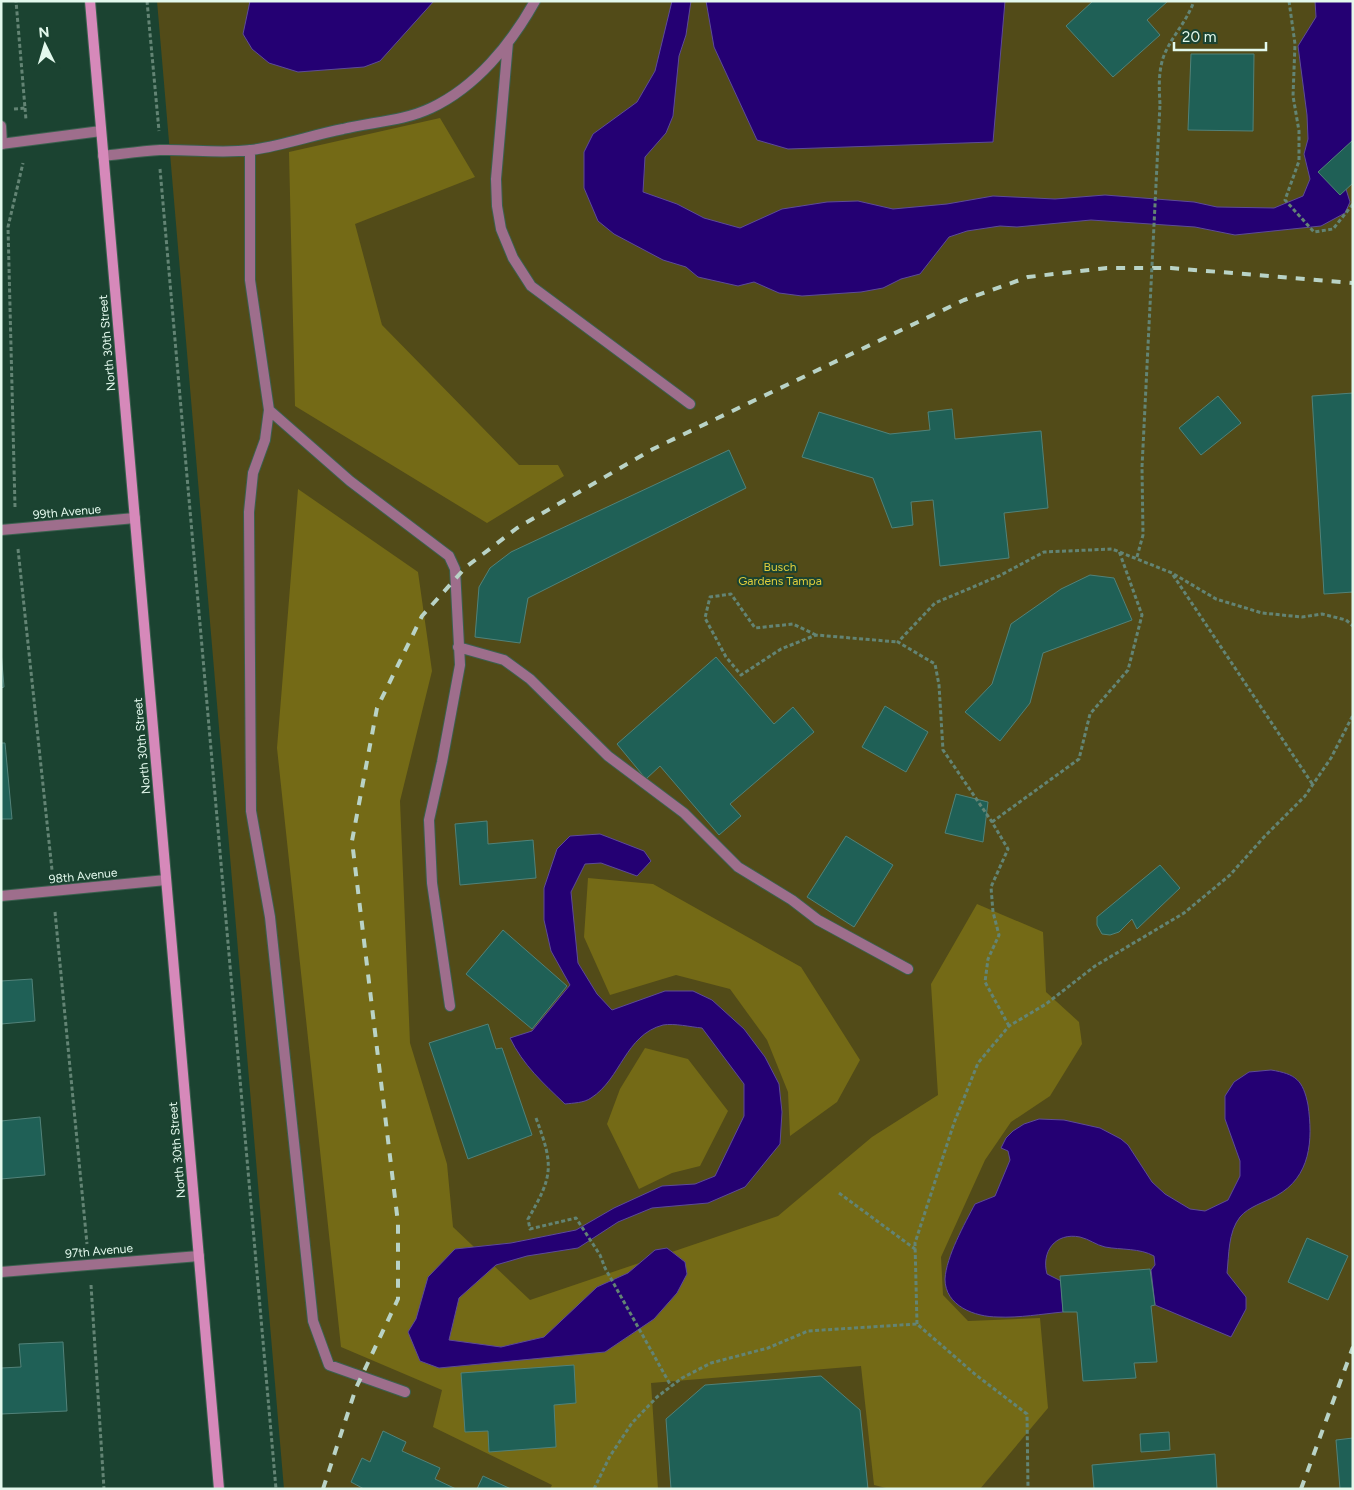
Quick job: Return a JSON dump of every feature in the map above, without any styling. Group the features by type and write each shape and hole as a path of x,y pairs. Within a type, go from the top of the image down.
{"main road":[{"name":"North 30th Street","path":"90,1 219,1489"}],"street":[{"path":"103,156 159,150 225,152 250,150 399,118 431,108 467,87 508,42 535,1"},
{"path":"508,42 496,197 501,229 513,258 531,286 690,404"},
{"path":"1,126 2,144 101,131"},
{"path":"250,150 250,280 269,410 265,440 253,473 250,512 251,810 270,917 313,1322 329,1364 405,1392"},
{"path":"269,410 350,481 449,556 455,569 460,665 429,820 432,883 450,1006"},
{"name":"99th Avenue","path":"1,530 135,518"},
{"path":"458,647 504,660 530,679 608,756 684,814 738,867 792,900 818,920 908,968"},
{"name":"98th Avenue","path":"1,896 166,880"},
{"name":"97th Avenue","path":"1,1272 199,1256"}],"path":[{"path":"16,1 28,141 8,227 16,529 52,870 89,1265 104,1489"},
{"path":"147,1 276,1489"},
{"path":"1137,557 1143,536 1142,467 1160,104 1158,85 1164,56 1180,31 1194,1"},
{"path":"1289,1 1295,44 1293,96 1299,131 1299,161 1285,200 1314,232 1333,229 1353,204"},
{"path":"9,110 25,108"},
{"path":"898,642 935,603 998,576 1044,552 1112,548 1172,573 1216,599 1234,605 1262,613 1302,617 1322,614 1346,620 1353,626"},
{"path":"992,822 1079,759 1090,714 1128,670 1142,615 1119,551"},
{"path":"1172,573 1313,785"},
{"path":"816,635 781,649 741,675 726,657 704,618 710,597 731,594 754,628 793,624 816,635 898,642 935,664 939,685 943,750 1008,849 991,887 993,912 999,935 988,959 986,982 1010,1026"},
{"path":"917,1324 915,1250 928,1196 954,1123 975,1072 994,1043 1010,1026 1046,1004 1095,966 1184,913 1230,875 1264,837 1305,796 1330,758 1353,715"},
{"path":"44,870 52,870"},
{"path":"536,1118 544,1141 549,1176 528,1220 530,1229 576,1218 600,1255 671,1386"},
{"path":"839,1193 915,1250"},
{"path":"594,1489 610,1456 632,1423 657,1397 671,1386 711,1363 743,1353 768,1348 808,1331 917,1324 976,1375 1027,1414 1028,1489"}],"green space":[{"name":"Busch Gardens Tampa","path":"157,1 1353,1 1353,1489 284,1489"}],"shaded area":[{"path":"250,1 434,1 380,61 364,67 298,72 269,63 252,49 243,34"},
{"path":"672,1 691,1 686,35 679,56 673,116 666,133 645,157 643,192 677,204 704,218 740,228 782,209 827,202 858,201 893,209 947,204 993,196 1055,199 1105,195 1194,202 1217,207 1274,208 1303,196 1310,179 1304,154 1308,139 1307,115 1298,46 1316,17 1315,1 1353,1 1353,146 1345,186 1350,202 1345,213 1321,226 1235,235 1195,227 1091,220 1017,227 1000,226 967,231 949,237 920,274 901,279 883,288 861,292 802,296 779,293 754,282 738,286 698,277 686,267 663,260 614,234 598,221 584,188 584,152 593,134 637,102 655,71"},
{"path":"706,1 1005,1 993,142 788,149 757,140 714,47"},
{"path":"440,118 475,177 355,224 382,325 519,465 558,465 564,476 487,523 295,406 289,152"},
{"path":"298,489 418,572 432,671 400,801 410,1043 447,1164 453,1227 530,1300 778,1216 872,1137 938,1095 931,984 977,904 1043,932 1046,992 1079,1022 1082,1044 1050,1096 1011,1122 985,1160 941,1257 943,1295 968,1321 1040,1318 1048,1408 980,1489 890,1489 874,1485 861,1366 651,1383 658,1489 550,1489 552,1485 433,1427 442,1390 341,1347 277,748"},
{"path":"600,834 644,851 651,861 637,876 601,863 585,864 571,892 578,963 597,994 612,1010 665,991 693,991 712,1000 744,1029 765,1057 779,1084 782,1112 780,1144 745,1187 708,1203 652,1208 618,1222 578,1248 527,1256 496,1265 459,1298 449,1340 501,1347 544,1337 597,1287 628,1273 655,1250 667,1248 685,1262 687,1274 677,1293 654,1319 605,1352 439,1368 420,1361 408,1332 416,1319 428,1277 455,1249 511,1243 576,1230 614,1208 662,1186 695,1184 715,1176 744,1116 744,1084 702,1028 663,1025 650,1030 631,1047 610,1080 601,1090 585,1101 565,1104 541,1081 515,1048 510,1038 532,1031 570,985 551,951 544,920 544,888 557,849 570,836"},
{"path":"588,878 653,884 801,967 860,1060 837,1102 790,1136 788,1092 767,1040 730,989 676,975 610,995 584,937"},
{"path":"645,1048 688,1059 728,1111 700,1166 672,1173 639,1189 607,1124 620,1089"},
{"path":"1271,1070 1292,1076 1301,1084 1308,1105 1309,1144 1303,1168 1296,1179 1288,1188 1276,1196 1243,1213 1233,1230 1227,1273 1246,1297 1246,1309 1231,1337 1155,1305 1151,1270 1155,1265 1154,1256 1137,1250 1105,1247 1080,1237 1071,1236 1057,1241 1048,1251 1046,1258 1047,1274 1061,1281 1063,1312 1014,1317 980,1315 963,1308 950,1296 946,1288 945,1279 952,1251 975,1204 995,1196 1010,1160 1008,1151 1001,1148 1006,1138 1013,1131 1024,1124 1039,1119 1064,1120 1100,1128 1128,1145 1152,1182 1165,1194 1190,1209 1205,1211 1228,1200 1240,1176 1240,1161 1225,1119 1225,1096 1234,1082 1249,1072"}],"building":[{"path":"1093,1 1168,1 1147,20 1160,35 1113,77 1066,26"},
{"path":"1191,54 1254,54 1253,131 1188,130"},
{"path":"1353,140 1353,183 1340,195 1318,172"},
{"path":"1353,393 1353,592 1324,594 1312,396"},
{"path":"1218,396 1241,423 1201,455 1179,428"},
{"path":"952,409 955,439 1041,431 1048,508 1004,513 1009,558 940,566 933,500 911,502 913,525 892,528 873,478 802,457 819,412 890,434 930,430 928,412"},
{"path":"729,450 746,488 528,598 520,643 475,637 479,587 490,568 511,552"},
{"path":"1090,575 1114,578 1132,620 1043,653 1030,703 1000,741 965,712 992,684 1011,624 1061,589"},
{"path":"1,651 4,687 1,688"},
{"path":"716,657 774,724 793,707 814,732 730,804 741,816 719,835 660,766 646,779 617,744"},
{"path":"885,706 928,732 906,772 862,747"},
{"path":"1,743 5,743 12,819 1,819"},
{"path":"956,794 988,802 983,842 945,833"},
{"path":"487,821 488,844 533,840 536,878 460,885 455,824"},
{"path":"846,836 893,865 854,927 807,897"},
{"path":"1160,865 1180,888 1137,929 1132,919 1119,932 1110,935 1102,934 1097,925 1097,917"},
{"path":"503,930 567,986 532,1029 466,974"},
{"path":"32,979 35,1021 1,1024 1,981"},
{"path":"488,1024 496,1049 502,1048 532,1135 468,1159 429,1043"},
{"path":"40,1117 45,1175 1,1179 1,1121"},
{"path":"1307,1238 1348,1256 1328,1300 1288,1282"},
{"path":"1150,1269 1155,1305 1151,1306 1157,1362 1134,1363 1136,1378 1083,1381 1077,1312 1063,1312 1060,1276"},
{"path":"63,1342 67,1411 1,1414 1,1368 21,1367 19,1344"},
{"path":"574,1365 576,1403 554,1405 556,1447 489,1452 488,1431 465,1432 461,1373"},
{"path":"821,1376 860,1410 868,1489 671,1489 666,1419 705,1385"},
{"path":"383,1431 406,1442 402,1451 440,1468 435,1479 456,1489 364,1489 351,1482 362,1458 370,1462"},
{"path":"1169,1432 1170,1450 1141,1452 1140,1434"},
{"path":"1353,1438 1353,1489 1340,1489 1336,1440"},
{"path":"1215,1454 1217,1489 1094,1489 1092,1465"},
{"path":"483,1476 511,1489 477,1489"}],"railway":[{"path":"323,1489 356,1388 398,1299 398,1223 352,841 377,708 422,616 466,567 517,528 653,449 964,300 1028,277 1107,268 1171,268 1353,283"},
{"path":"1301,1489 1353,1347"}]}
